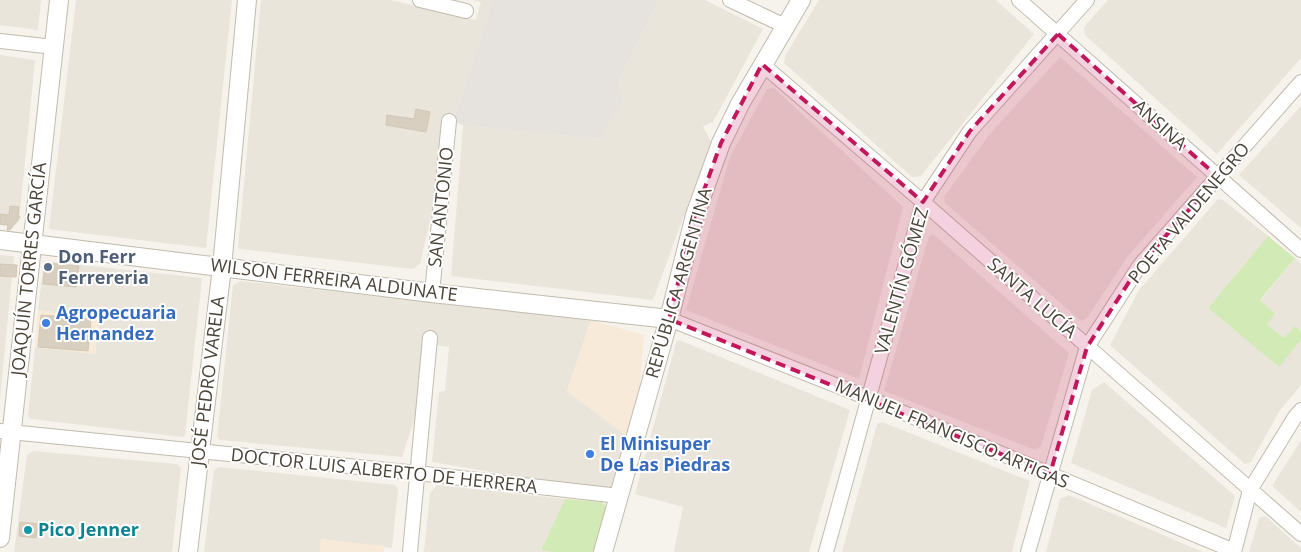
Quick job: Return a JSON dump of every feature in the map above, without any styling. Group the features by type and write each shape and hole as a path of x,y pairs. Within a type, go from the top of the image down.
{"street":[{"name":"JOAQUÍN TORRES GARCÍA","path":"0,538 6,432 32,243 59,0"},
{"name":"JOSÉ PEDRO VARELA","path":"188,552 222,267 247,0"},
{"path":"420,0 466,11"},
{"path":"730,0 786,26"},
{"name":"REPÚBLICA ARGENTINA","path":"603,552 669,319 695,215 722,143 740,104 801,0"},
{"name":"ANSINA","path":"1019,0 1301,250"},
{"name":"VALENTÍN GÓMEZ","path":"826,552 923,202 970,131 1087,0"},
{"path":"0,41 54,47"},
{"name":"SANTA LUCÍA","path":"762,64 923,202 1301,534"},
{"name":"POETA VALDENEGRO","path":"1028,552 1087,346 1140,265 1301,82"},
{"name":"SAN ANTONIO","path":"432,292 450,121"},
{"name":"WILSON FERREIRA ALDUNATE","path":"0,240 669,319"},
{"name":"MANUEL FRANCISCO ARTIGAS","path":"669,319 868,398 1234,552"},
{"path":"410,552 430,338"},
{"path":"1234,552 1250,490 1301,410"},
{"name":"DOCTOR LUIS ALBERTO DE HERRERA","path":"6,432 417,473 619,496"}],"highlighted area":[{"path":"1058,34 1218,177 1140,265 1087,347 1050,474 669,319 695,215 721,143 762,64 923,202 970,131"}],"shaded area":[{"path":"0,0 41,0 38,30 0,25"},
{"path":"76,0 232,0 206,248 49,229"},
{"path":"261,0 390,0 476,20 481,2 472,0 493,0 453,121 420,264 413,269 238,248"},
{"path":"493,0 659,0 617,84 622,101 599,139 463,125 453,121"},
{"path":"659,0 705,0 763,29 713,122 703,126 711,142 653,300 451,276 463,125 599,139 617,84"},
{"path":"819,0 996,0 1034,34 921,176 912,177 784,63 785,56"},
{"path":"1108,0 1301,0 1301,58 1217,154 1085,35 1084,27"},
{"path":"0,55 35,60 19,222 12,227 0,225"},
{"path":"1060,57 1197,177 1128,256 1087,318 1081,321 945,203 944,197 989,135"},
{"path":"774,88 903,207 859,379 686,310 730,157 767,89"},
{"path":"1301,106 1301,228 1239,175"},
{"path":"1218,199 1223,200 1268,236 1208,308 1278,366 1301,340 1301,385 1280,410 1251,462 1245,464 1110,345 1139,290"},
{"path":"933,234 1069,353 1041,446 1035,450 884,391 929,236"},
{"path":"0,255 14,256 0,399"},
{"path":"1295,258 1301,264 1301,331 1295,326 1285,339 1267,324 1260,301"},
{"path":"44,261 202,278 185,435 183,437 31,419 28,416 35,347 95,354 99,317 38,310"},
{"path":"241,281 591,320 567,391 635,442 614,493 432,462 439,392 445,391 449,347 424,344 428,378 402,457 220,440 217,437 233,285"},
{"path":"38,310 99,317 95,354 35,347"},
{"path":"591,320 644,335 635,442 567,391"},
{"path":"679,340 850,410 809,552 674,552 683,507 635,494 676,343"},
{"path":"1104,382 1235,496 1226,528 1071,463 1092,390"},
{"path":"882,422 1030,481 1012,552 842,552 877,424"},
{"path":"1301,440 1301,512 1272,486"},
{"path":"33,451 177,464 181,468 172,552 14,552 27,455"},
{"path":"219,467 395,485 398,489 392,548 321,539 320,552 204,552 214,470"},
{"path":"437,485 565,499 541,550 550,552 424,552 430,493"},
{"path":"1069,495 1203,552 1046,552 1060,499"},
{"path":"1265,516 1301,548 1301,552 1249,552 1259,518"},
{"path":"321,539 385,546 384,552 320,552"}],"green space":[{"path":"1268,236 1295,258 1260,300 1275,314 1267,324 1284,338 1295,326 1301,331 1301,340 1279,367 1208,308"},
{"path":"565,499 602,502 608,508 608,514 594,552 550,552 541,550"}],"building":[{"path":"416,109 430,112 426,132 386,125 387,115 414,119"},
{"path":"10,206 19,207 18,216 20,217 10,230 7,230 8,225 0,224 0,214 9,215"},
{"path":"45,263 79,266 76,287 43,284"},
{"path":"0,264 17,265 16,277 0,276"},
{"path":"41,315 91,319 88,351 38,347"},
{"name":"Pico Jenner","path":"20,522 38,524 36,538 19,536"}],"place":[{"name":"Don Ferr Ferrereria","path":"48,267"},
{"name":"Agropecuaria Hernandez","path":"46,323"},
{"name":"El Minisuper De Las Piedras","path":"590,454"},
{"name":"Pico Jenner","path":"28,530"}]}
